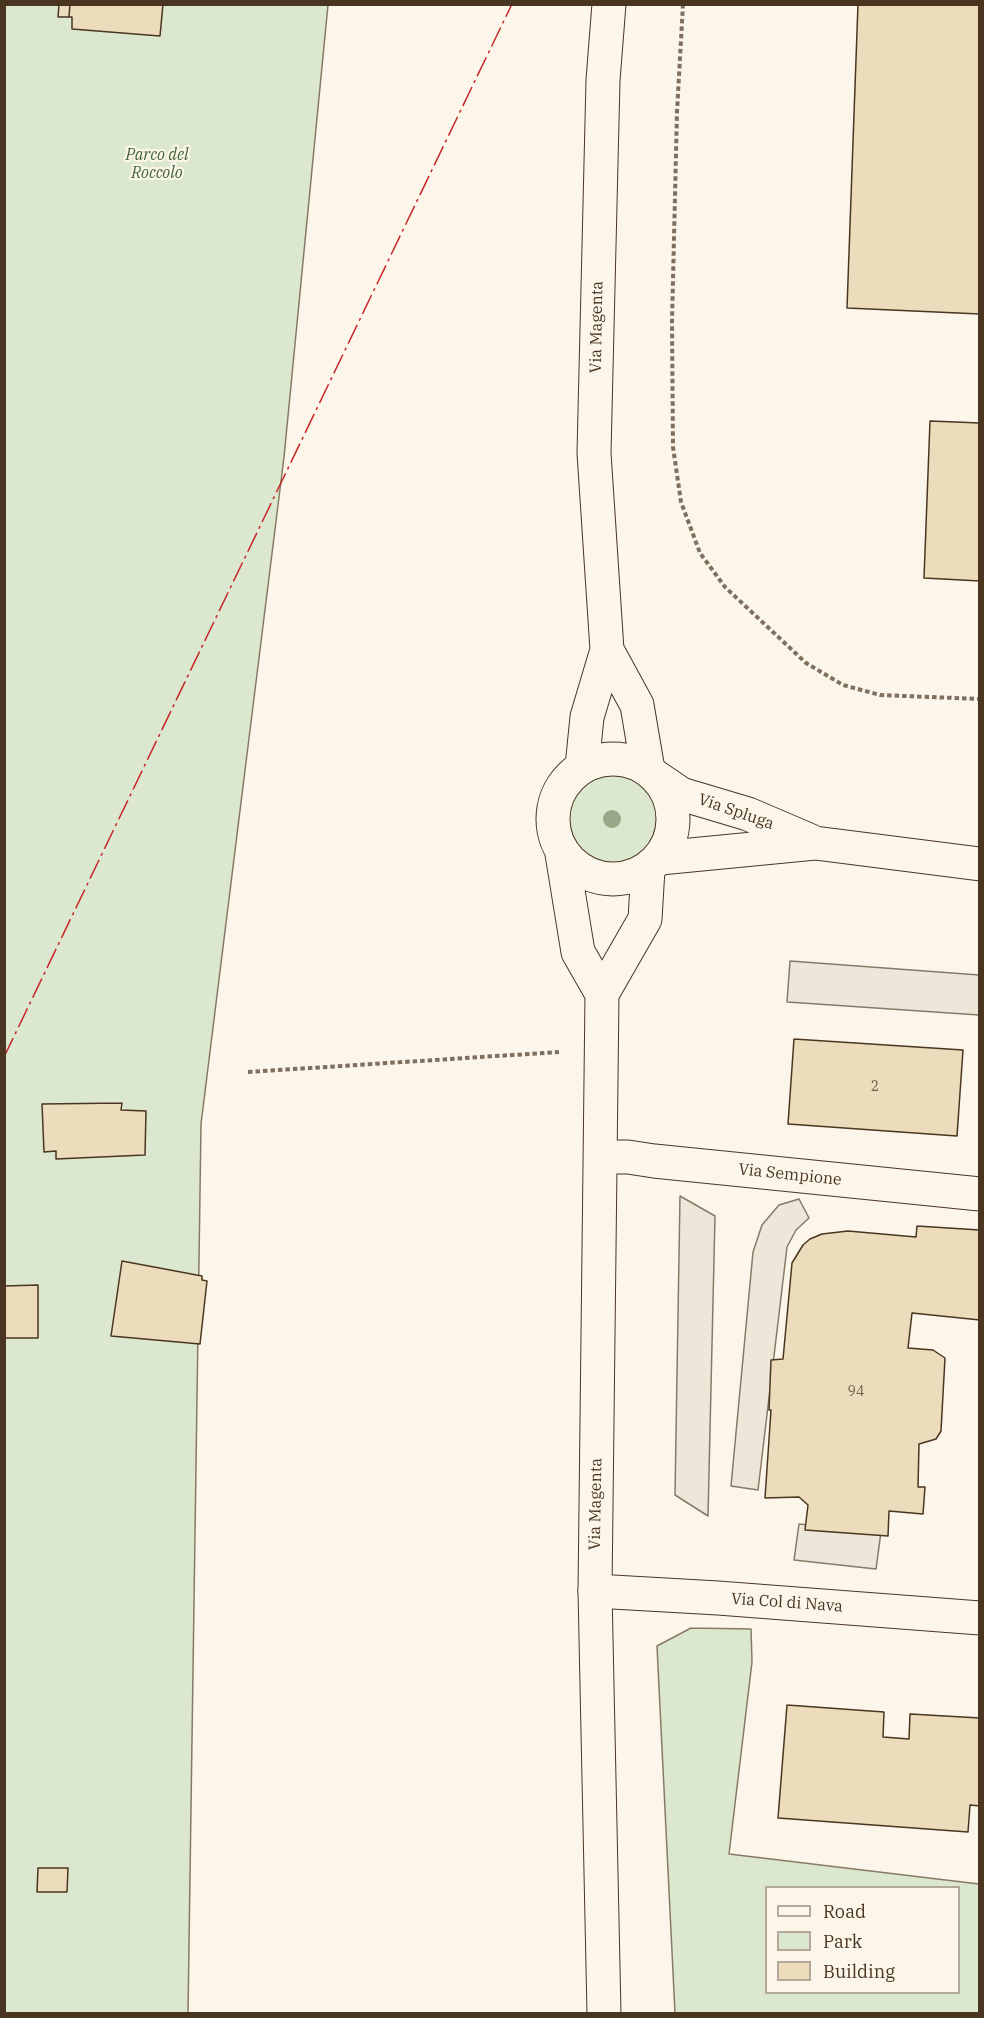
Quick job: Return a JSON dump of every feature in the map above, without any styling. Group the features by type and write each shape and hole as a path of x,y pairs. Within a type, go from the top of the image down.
{"street":[{"name":"Via Magenta","path":"582,767 587,717 607,650 594,453 603,80 609,4"},
{"name":"Via Magenta","path":"607,650 637,705 653,774"},
{"path":"617,758 636,763 653,774 670,798 674,818 670,839 654,863 635,876 615,880 595,877 576,868 562,854 555,836 553,816 556,797 567,780 582,767 599,760 617,758"},
{"name":"Via Spluga","path":"653,774 681,794 748,814 815,843"},
{"name":"Via Spluga","path":"654,863 815,843 980,864"},
{"name":"Via Magenta","path":"562,854 578,952 602,994 595,1591 604,2013"},
{"path":"602,994 645,919 654,863"},
{"name":"Via Sempione","path":"601,1157 628,1157 980,1194"},
{"name":"Via Col di Nava","path":"595,1591 980,1618"}],"path":[{"path":"682,4 676,135 672,322 673,447 681,502 700,553 725,587 806,663 843,685 880,695 980,699"},
{"path":"248,1072 603,1050"}],"green space":[{"name":"Parco del Roccolo","path":"5,5 328,5 284,457 201,1124 188,2013 5,2014"},
{"path":"604,772 622,772 647,785 657,801 660,819 657,837 647,853 622,866 604,866 579,853 566,828 566,810 579,785"},
{"path":"691,1628 751,1629 752,1662 729,1854 979,1884 979,2013 675,2013 657,1646"}],"shaded area":[{"path":"790,961 979,975 979,1015 787,1002"},
{"path":"680,1196 715,1216 708,1516 675,1495"},
{"path":"799,1199 809,1218 796,1230 787,1247 758,1490 731,1486 753,1252 762,1225 779,1205"},
{"path":"799,1524 881,1532 876,1569 794,1560"}],"building":[{"path":"59,4 70,4 69,17 58,17"},
{"path":"70,4 163,4 160,36 72,29 72,17 69,17"},
{"path":"858,4 980,4 980,314 847,308"},
{"path":"930,421 980,423 980,581 924,578"},
{"path":"794,1039 963,1050 957,1136 788,1124"},
{"path":"122,1103 121,1110 146,1111 145,1155 56,1159 56,1151 44,1152 42,1104"},
{"path":"917,1226 980,1230 980,1320 912,1313 908,1348 933,1350 945,1358 941,1431 936,1439 919,1444 918,1487 925,1487 923,1514 889,1511 888,1536 805,1530 808,1505 799,1497 765,1498 771,1410 769,1410 771,1360 783,1359 792,1263 803,1245 822,1234 848,1231 916,1237"},
{"path":"122,1261 202,1276 202,1280 207,1281 200,1344 111,1336"},
{"path":"38,1285 38,1338 4,1338 4,1286"},
{"path":"787,1705 884,1712 883,1737 909,1739 910,1714 980,1718 980,1806 970,1805 968,1832 778,1818"},
{"path":"38,1868 68,1868 67,1892 37,1892"}],"power":[{"path":"4,1057 512,4"}]}
